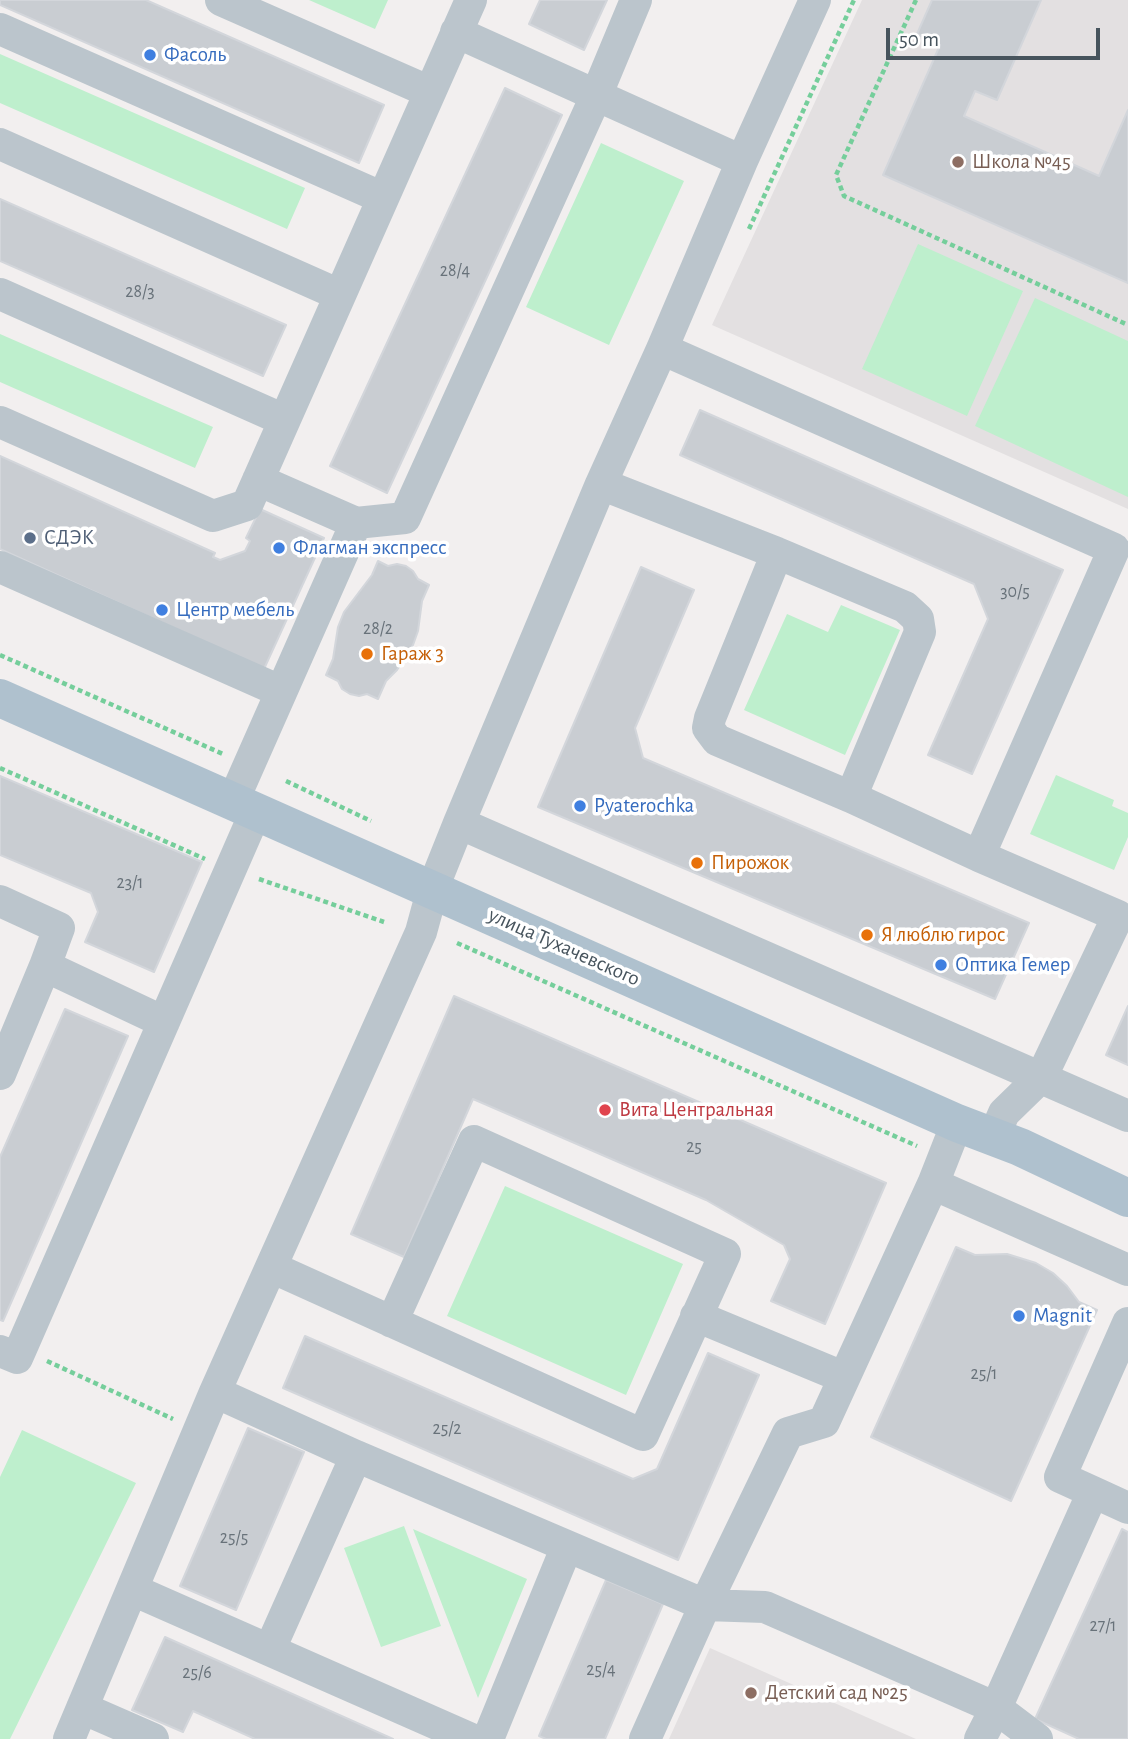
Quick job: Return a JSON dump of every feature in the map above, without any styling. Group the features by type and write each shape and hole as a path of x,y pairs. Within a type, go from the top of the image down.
{"main road":[{"name":"улица Тухачевского","path":"0,698 433,888 945,1155 993,1138 1020,1147 1128,1198"}],"street":[{"path":"221,0 430,92"},
{"path":"0,422 213,516 247,505 471,0"},
{"path":"258,480 356,523 405,518 596,96 636,0"},
{"path":"69,1739 215,1392 421,932 433,888 459,823 601,484 815,0"},
{"path":"0,29 383,198"},
{"path":"456,32 742,161"},
{"path":"0,144 340,295"},
{"path":"0,294 284,420"},
{"path":"662,349 1121,552 979,856"},
{"path":"601,484 905,607 918,619 919,632 851,797"},
{"path":"11,1350 164,1022 230,870 244,806 280,691 356,523"},
{"path":"777,553 710,718 708,728 717,740 851,797 979,856 1123,905 1042,1076 1004,1113 993,1138"},
{"path":"0,568 280,691"},
{"path":"459,823 1042,1076 1128,1116"},
{"path":"0,901 59,928 45,966 13,1005 0,1074"},
{"path":"45,966 164,1022"},
{"path":"271,1267 392,1322 643,1435 724,1254 474,1141 392,1322"},
{"path":"645,1739 705,1605 788,1433 824,1422 945,1155 1128,1270"},
{"path":"696,1316 843,1377"},
{"path":"1128,1323 1060,1477 1128,1508"},
{"path":"215,1392 356,1456 705,1605 765,1607 996,1708 1037,1739"},
{"path":"270,1649 356,1456"},
{"path":"980,1739 1093,1492"},
{"path":"488,1739 567,1546"},
{"path":"133,1590 471,1739"},
{"path":"82,1708 153,1739"}],"path":[{"path":"916,0 836,175 844,196 1128,325"},
{"path":"0,655 234,759"},
{"path":"0,768 230,870 384,922"},
{"path":"286,781 371,821"},
{"path":"457,943 945,1155"},
{"path":"11,1350 199,1431"}],"shaded area":[{"name":"Школа №45","path":"862,0 1128,0 1128,509 712,325"},
{"name":"Детский сад №25","path":"710,1648 916,1739 669,1739"}],"green space":[{"path":"309,0 388,0 375,29"},
{"path":"0,54 305,188 287,229 0,103"},
{"path":"601,143 684,181 609,345 526,307"},
{"path":"918,244 1023,291 967,416 862,369"},
{"path":"1035,298 1128,341 1128,497 975,426"},
{"path":"0,334 213,427 195,468 0,382"},
{"path":"841,605 900,630 845,755 744,710 787,614 828,632"},
{"path":"1056,775 1114,800 1112,806 1128,813 1128,837 1114,870 1030,834"},
{"path":"505,1186 683,1264 626,1395 447,1316"},
{"path":"22,1430 136,1483 10,1739 0,1739 0,1477"},
{"path":"404,1526 441,1626 381,1647 344,1548"},
{"path":"413,1529 527,1579 478,1698"}],"building":[{"path":"0,0 146,0 384,105 359,163 0,5"},
{"path":"540,0 607,0 584,50 529,24"},
{"path":"932,0 1041,0 997,100 975,91 964,116 1099,176 1128,110 1128,283 883,175 940,45 917,34"},
{"path":"505,88 562,115 387,493 330,466"},
{"path":"0,199 286,325 263,376 0,261"},
{"path":"700,410 1063,570 972,774 928,755 988,619 974,584 680,455"},
{"path":"0,456 215,553 213,557 220,560 245,551 250,541 246,538 260,509 324,538 264,669 0,549"},
{"path":"378,561 388,566 406,566 418,579 429,585 422,601 413,645 397,670 386,681 378,699 367,694 350,694 342,689 338,681 326,675 333,659 338,627 344,612 372,575"},
{"path":"641,567 694,590 635,728 643,758 1029,923 995,999 538,807"},
{"path":"0,776 202,862 154,972 85,942 98,912 91,893 0,855"},
{"path":"454,996 886,1183 825,1324 771,1301 790,1259 784,1245 706,1200 473,1099 404,1257 351,1234"},
{"path":"1128,1006 1128,1065 1106,1055"},
{"path":"65,1009 128,1036 3,1321 0,1320 0,1157"},
{"path":"956,1247 975,1255 1007,1254 1036,1263 1053,1273 1079,1302 1097,1310 1011,1501 871,1437"},
{"path":"305,1336 633,1479 657,1469 708,1353 759,1375 678,1560 283,1388"},
{"path":"248,1428 304,1452 236,1610 180,1586"},
{"path":"1122,1529 1128,1532 1128,1739 1079,1739 1035,1719"},
{"path":"606,1580 663,1604 605,1739 546,1739 539,1736"},
{"path":"165,1637 393,1739 255,1739 193,1711 183,1732 132,1710"}],"place":[{"name":"Фасоль","path":"150,55"},
{"name":"Школа №45","path":"958,162"},
{"name":"СДЭК","path":"30,538"},
{"name":"Флагман экспресс","path":"279,548"},
{"name":"Центр мебель","path":"162,610"},
{"name":"Гараж 3","path":"367,654"},
{"name":"Pyaterochka","path":"580,806"},
{"name":"Пирожок","path":"697,863"},
{"name":"Я люблю гирос","path":"867,935"},
{"name":"Оптика Гемер","path":"941,965"},
{"name":"Вита Центральная","path":"605,1110"},
{"name":"Magnit","path":"1019,1316"},
{"name":"Детский сад №25","path":"751,1693"}]}
